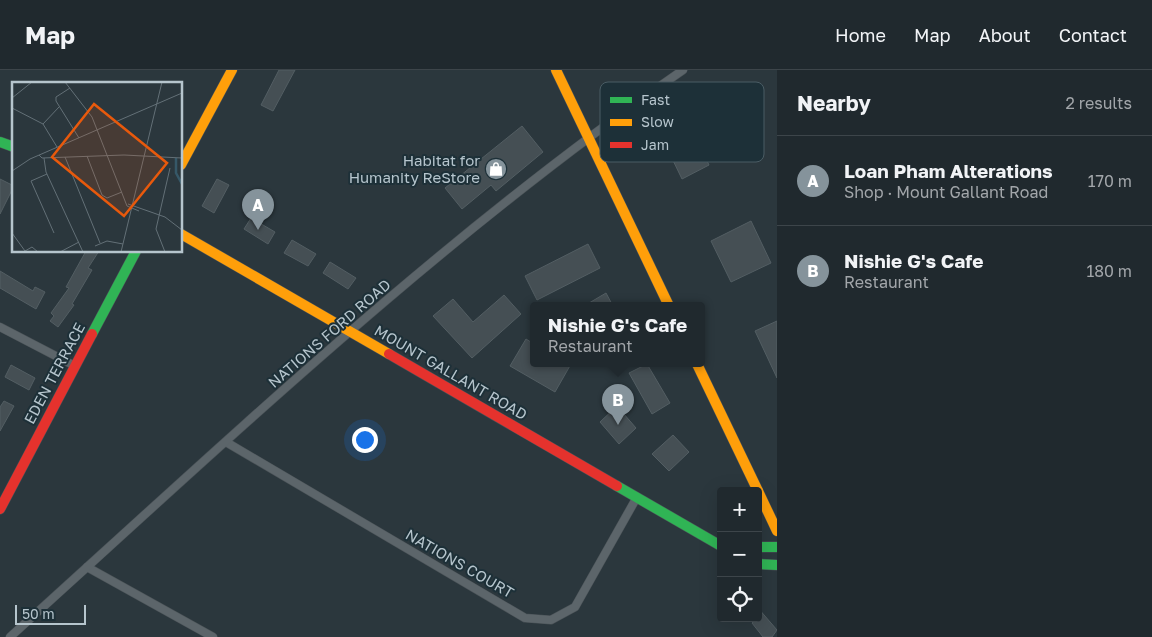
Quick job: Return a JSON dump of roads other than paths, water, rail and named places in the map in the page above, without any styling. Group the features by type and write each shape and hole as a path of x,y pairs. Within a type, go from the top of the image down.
{"street":[{"path":"182,164 232,70"},
{"path":"556,70 667,302"},
{"name":"NATIONS FORD ROAD","path":"666,82 683,70"},
{"name":"NATIONS FORD ROAD","path":"10,637 351,332 600,129"},
{"name":"MOUNT GALLANT ROAD","path":"182,235 717,544"},
{"name":"EDEN TERRACE","path":"0,508 135,252"},
{"path":"0,327 75,366"},
{"path":"698,367 756,487"},
{"name":"NATIONS COURT","path":"226,442 525,618 551,620 574,607 637,496"},
{"path":"762,500 777,531"},
{"path":"762,508 764,504"},
{"name":"MOUNT GALLANT ROAD","path":"706,537 717,538"},
{"path":"762,547 777,547"},
{"path":"762,564 777,565"},
{"path":"87,567 214,637"}],"place":[{"name":"Habitat for Humanity ReStore","path":"496,169"},
{"name":"Loan Pham Alterations","path":"258,230"},
{"name":"Nishie G's Cafe","path":"618,425"}]}
